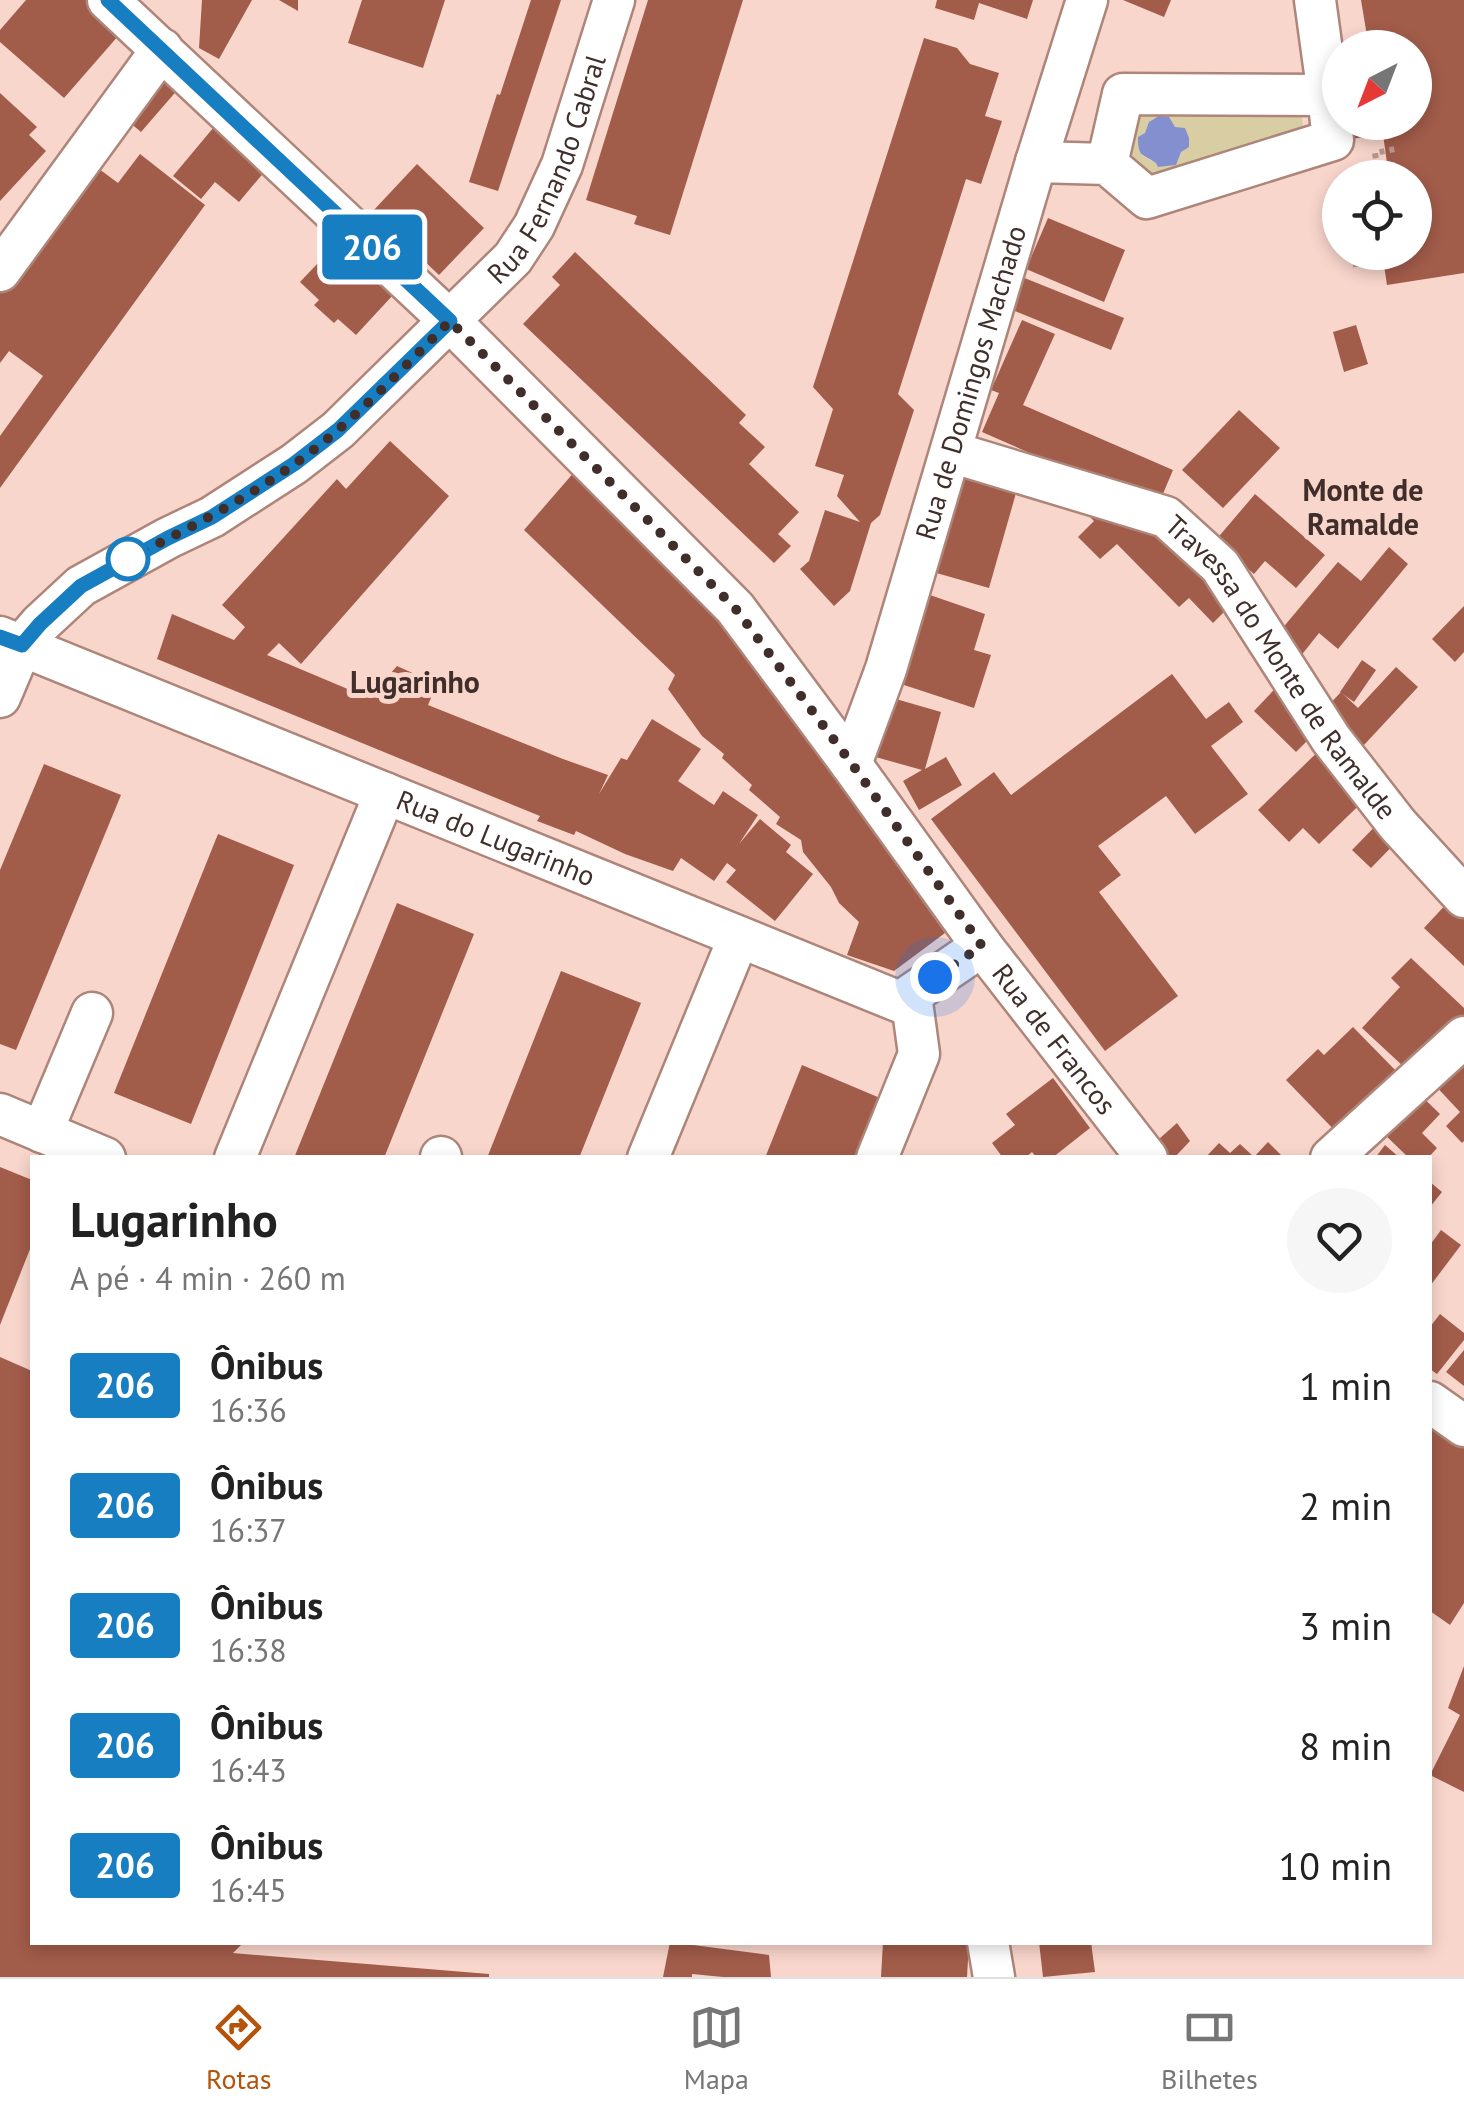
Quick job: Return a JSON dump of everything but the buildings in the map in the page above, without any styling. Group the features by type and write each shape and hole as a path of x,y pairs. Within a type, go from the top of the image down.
{"street":[{"name":"Rua de Francos","path":"108,0 450,321 735,608 982,946 1145,1155"},
{"name":"Rua Fernando Cabral","path":"11,641 40,624 81,586 212,517 294,464 338,430 513,258 534,226 562,166 614,0"},
{"name":"Rua de Domingos Machado","path":"852,764 886,669 1086,0"},
{"path":"1316,0 1322,48"},
{"path":"0,271 162,49"},
{"path":"1071,50 1123,94 1322,95"},
{"path":"1107,164 1123,94"},
{"path":"1036,162 1107,164 1147,198 1333,140"},
{"name":"Travessa do Monte de Ramalde","path":"951,452 1166,517 1220,566 1331,739 1398,825 1464,896"},
{"path":"0,697 11,641"},
{"name":"Rua do Lugarinho","path":"11,641 900,1002 911,995"},
{"path":"236,1155 385,793"},
{"path":"649,1155 739,937"},
{"path":"878,1155 919,1054 911,995 982,946"},
{"path":"42,1132 92,1013"},
{"path":"1334,1155 1464,1037"},
{"path":"0,1114 99,1155"},
{"path":"1432,1403 1464,1426"},
{"path":"989,1945 994,1977"}],"path":[{"path":"1377,160 1376,152 1395,149"}],"shaded area":[{"path":"1146,106 1292,106 1302,116 1303,130 1160,185 1128,164 1127,125","holes":["1171,123 1181,152 1178,158 1157,163 1142,156 1138,138 1148,128"]}],"water":[{"path":"1159,116 1169,117 1175,127 1185,128 1189,138 1189,147 1181,152 1176,165 1158,167 1139,149 1138,137"}],"bus line":[{"name":"206","path":"0,637 22,645 81,586 212,517 294,464 338,430 450,321 108,0"}],"district":[{"name":"Monte de Ramalde","path":"1363,508"},
{"name":"Lugarinho","path":"415,683"}],"route":[{"path":"128,559 212,517 294,464 338,430 450,321 735,608 852,764 982,946 935,977"}]}
